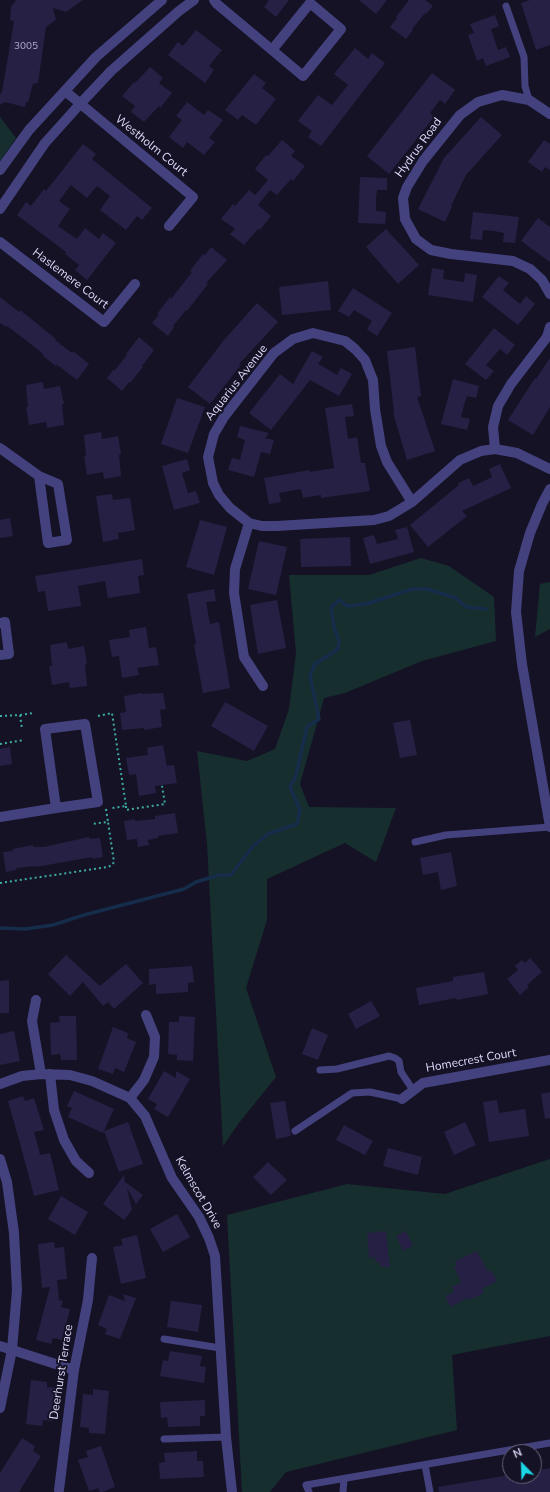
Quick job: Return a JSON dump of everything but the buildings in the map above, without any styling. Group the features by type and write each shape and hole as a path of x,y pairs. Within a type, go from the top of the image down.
{"street":[{"path":"0,170 29,130 96,57 162,0"},
{"path":"0,209 45,143 80,104 112,71 179,11 194,0"},
{"path":"214,0 216,4 303,76 341,29 310,3 272,50"},
{"name":"Westholm Court","path":"65,91 193,197 169,226"},
{"name":"Hydrus Road","path":"550,114 529,100 502,95 478,102 460,115 423,161 407,187 403,198 405,219 416,239 431,250 513,262 530,269 542,280 550,294"},
{"name":"Haslemere Court","path":"0,242 104,322 135,284"},
{"path":"495,449 493,427 498,406 510,384 547,337 550,327"},
{"name":"Aquarius Avenue","path":"412,502 387,462 381,446 375,408 373,380 365,360 345,341 313,333 293,339 274,353 224,417 214,434 208,457 213,483 219,495 230,508 249,523 262,526 374,520 389,516 412,502 460,460 481,451 495,449 517,452 550,469"},
{"path":"0,448 39,476 58,484 67,540 48,543 39,476"},
{"path":"550,488 530,533 519,571 516,612 522,664 550,825"},
{"path":"249,523 235,568 234,593 244,657 263,686"},
{"path":"0,623 5,622 10,654 0,655"},
{"path":"0,816 56,808 98,802 85,724 44,729 56,808"},
{"path":"36,1000 32,1021 54,1110 64,1140 76,1161 89,1173"},
{"path":"130,1098 144,1080 154,1057 155,1038 146,1015"},
{"name":"Homecrest Court","path":"402,1099 423,1083 550,1060"},
{"name":"Kelmscot Drive","path":"0,1084 22,1076 45,1074 70,1075 92,1081 130,1098 144,1116 172,1178 199,1217 209,1238 215,1256 226,1437 232,1492"},
{"path":"0,1159 7,1182 16,1261 17,1290 12,1350 0,1408"},
{"name":"Deerhurst Terrace","path":"59,1490 74,1370 88,1300 92,1258"},
{"path":"0,1346 74,1370"}],"lane":[{"path":"506,6 524,57 525,86 529,100"},
{"path":"415,842 446,835 550,825"},
{"path":"320,1070 337,1069 389,1056 398,1061 401,1072 413,1090"},
{"path":"295,1131 352,1093 370,1092 402,1099"},
{"path":"164,1339 220,1348"},
{"path":"164,1439 226,1437"},
{"path":"309,1492 306,1486 550,1443"},
{"path":"425,1465 430,1492"},
{"path":"343,1492 344,1479"}],"path":[{"path":"0,716 34,713"},
{"path":"98,716 112,713 126,810 165,804 162,786"},
{"path":"20,715 22,729"},
{"path":"0,744 24,740"},
{"path":"112,808 126,806"},
{"path":"0,883 108,867 112,865 114,862 106,809"},
{"path":"91,824 108,822"}],"green space":[{"path":"0,117 16,138 0,161"},
{"path":"421,558 449,566 494,597 496,641 422,661 345,693 324,698 300,784 309,807 396,808 376,862 345,843 267,879 267,920 246,988 276,1077 239,1123 223,1146 207,844 197,751 247,761 275,749 289,709 296,653 289,575 369,575"},
{"path":"550,582 550,629 535,637 540,584"},
{"path":"550,1159 550,1336 452,1355 457,1430 286,1472 270,1492 242,1492 227,1215 347,1184 445,1194"}],"waterway":[{"path":"0,928 25,929 53,925 84,915 184,889 196,882 219,875 231,875 253,846 268,834 297,824 300,810 290,787 296,775 307,727 319,719 310,675 315,664 338,649 339,641 334,627 331,608 339,600 347,606 366,604 412,589 427,589 456,598 466,607 486,609"}]}
